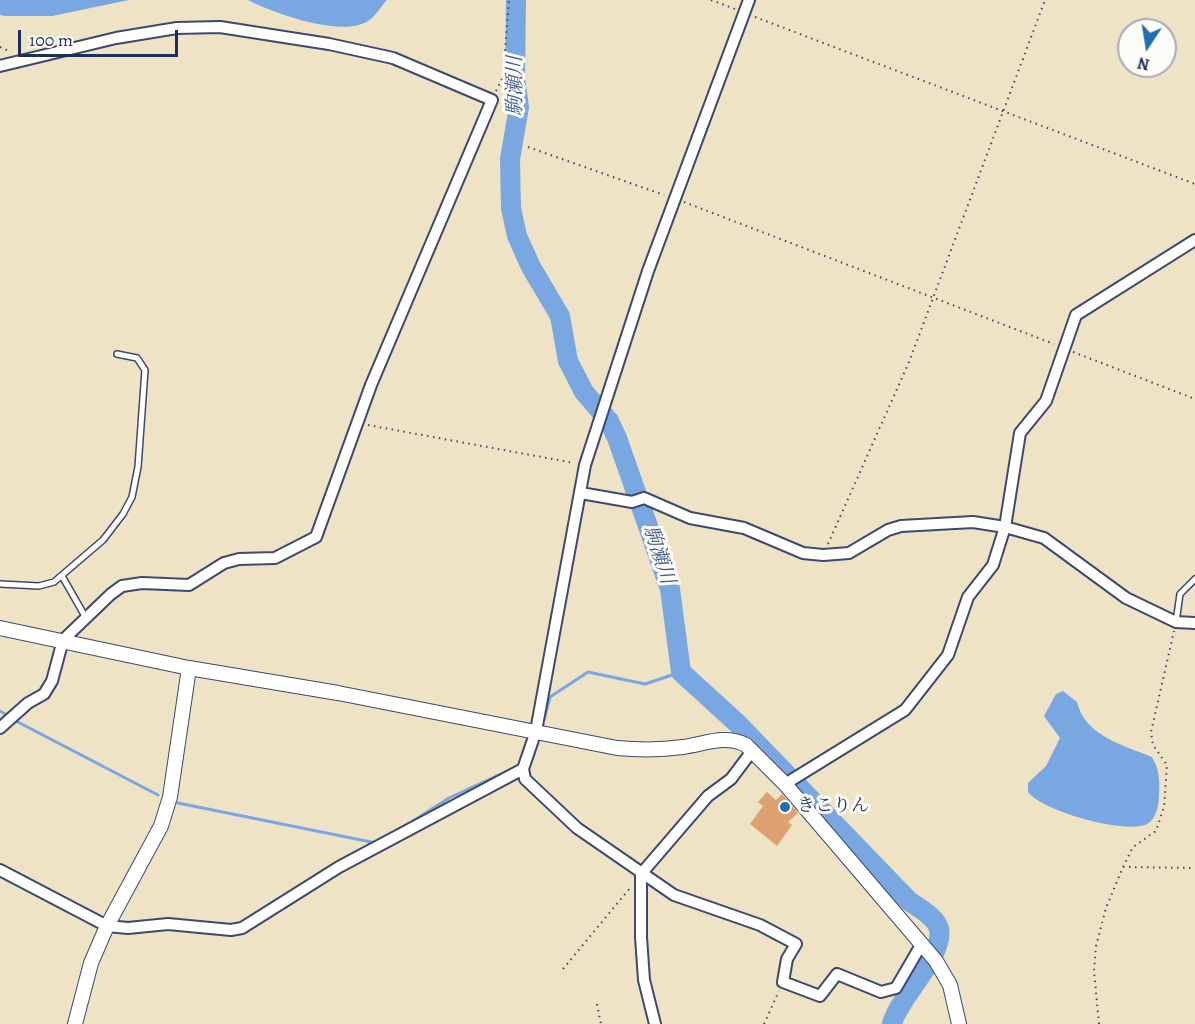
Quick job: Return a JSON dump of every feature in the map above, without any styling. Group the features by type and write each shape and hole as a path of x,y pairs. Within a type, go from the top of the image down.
{"street":[{"path":"749,0 675,199 585,465 536,731 523,769 525,779 577,828 641,874 674,895 760,925 796,944 787,959 783,982 820,996 837,974 881,992 896,988 923,947"},
{"path":"0,66 116,38 177,28 220,27 329,44 393,58 492,100 371,385 316,537 274,558 239,559 224,563 189,585 123,586 63,640 47,691 28,703 0,728"},
{"path":"784,784 905,710 948,655 968,597 993,565 1005,527 1020,434 1046,401 1076,315 1195,240"},
{"path":"581,493 638,500 690,518 744,528 803,553 823,555 849,553 888,530 902,526 961,522 1005,527 1044,538 1126,598 1176,622 1195,623"},
{"path":"0,628 189,668 536,731 617,748 651,750 683,747 726,738 739,741 784,784 936,961 950,985 959,1024"},
{"path":"75,1024 84,981 107,926 161,826 170,797 189,668"},
{"path":"655,1024 644,980 641,874 708,796 731,779 752,751"},
{"path":"0,870 107,926 128,928 168,924 231,930 243,928 339,867 523,769"}],"lane":[{"path":"0,584 39,586 54,582 103,540 132,497 138,467 145,370 137,358 117,354"},
{"path":"62,576 86,618"},
{"path":"1176,622 1180,594 1195,579"}],"path":[{"path":"492,100 503,77 509,0"},
{"path":"711,0 1195,184"},
{"path":"823,555 909,362 1045,0"},
{"path":"528,147 675,199 932,298"},
{"path":"359,423 585,465"},
{"path":"1099,1024 1094,971 1096,946 1106,908 1133,847 1156,831 1164,807 1167,765 1153,745 1151,732 1176,622"},
{"path":"1123,867 1195,868"},
{"path":"563,969 641,874"},
{"path":"764,1024 783,982"},
{"path":"597,1004 601,1024"}],"water":[{"path":"0,0 129,0 52,16 5,16 0,15"},
{"path":"248,0 387,0 368,21 356,26 342,27 290,17"},
{"path":"1063,691 1077,702 1081,714 1097,731 1107,738 1152,757 1158,774 1159,797 1156,811 1149,823 1134,827 1083,819 1049,806 1028,792 1028,783 1046,766 1060,738 1044,716 1056,694"}],"building":[{"path":"767,792 776,800 782,794 798,813 788,822 792,825 777,846 750,824 763,806 758,802"}],"waterway":[{"name":"駒瀬川","path":"516,0 515,78 519,107 510,159 511,208 517,236 531,267 560,316 568,361 584,392 609,421 617,438 670,589 681,672 738,724 909,901 927,913 939,929 939,940 935,951 902,1003 892,1024"},
{"path":"544,720 550,697 588,672 645,684 681,672"},
{"path":"0,711 5,714"},
{"path":"14,720 158,795"},
{"path":"405,826 449,798 518,766"},
{"path":"178,803 376,843"}],"place":[{"name":"きこりん","path":"785,807"}]}
